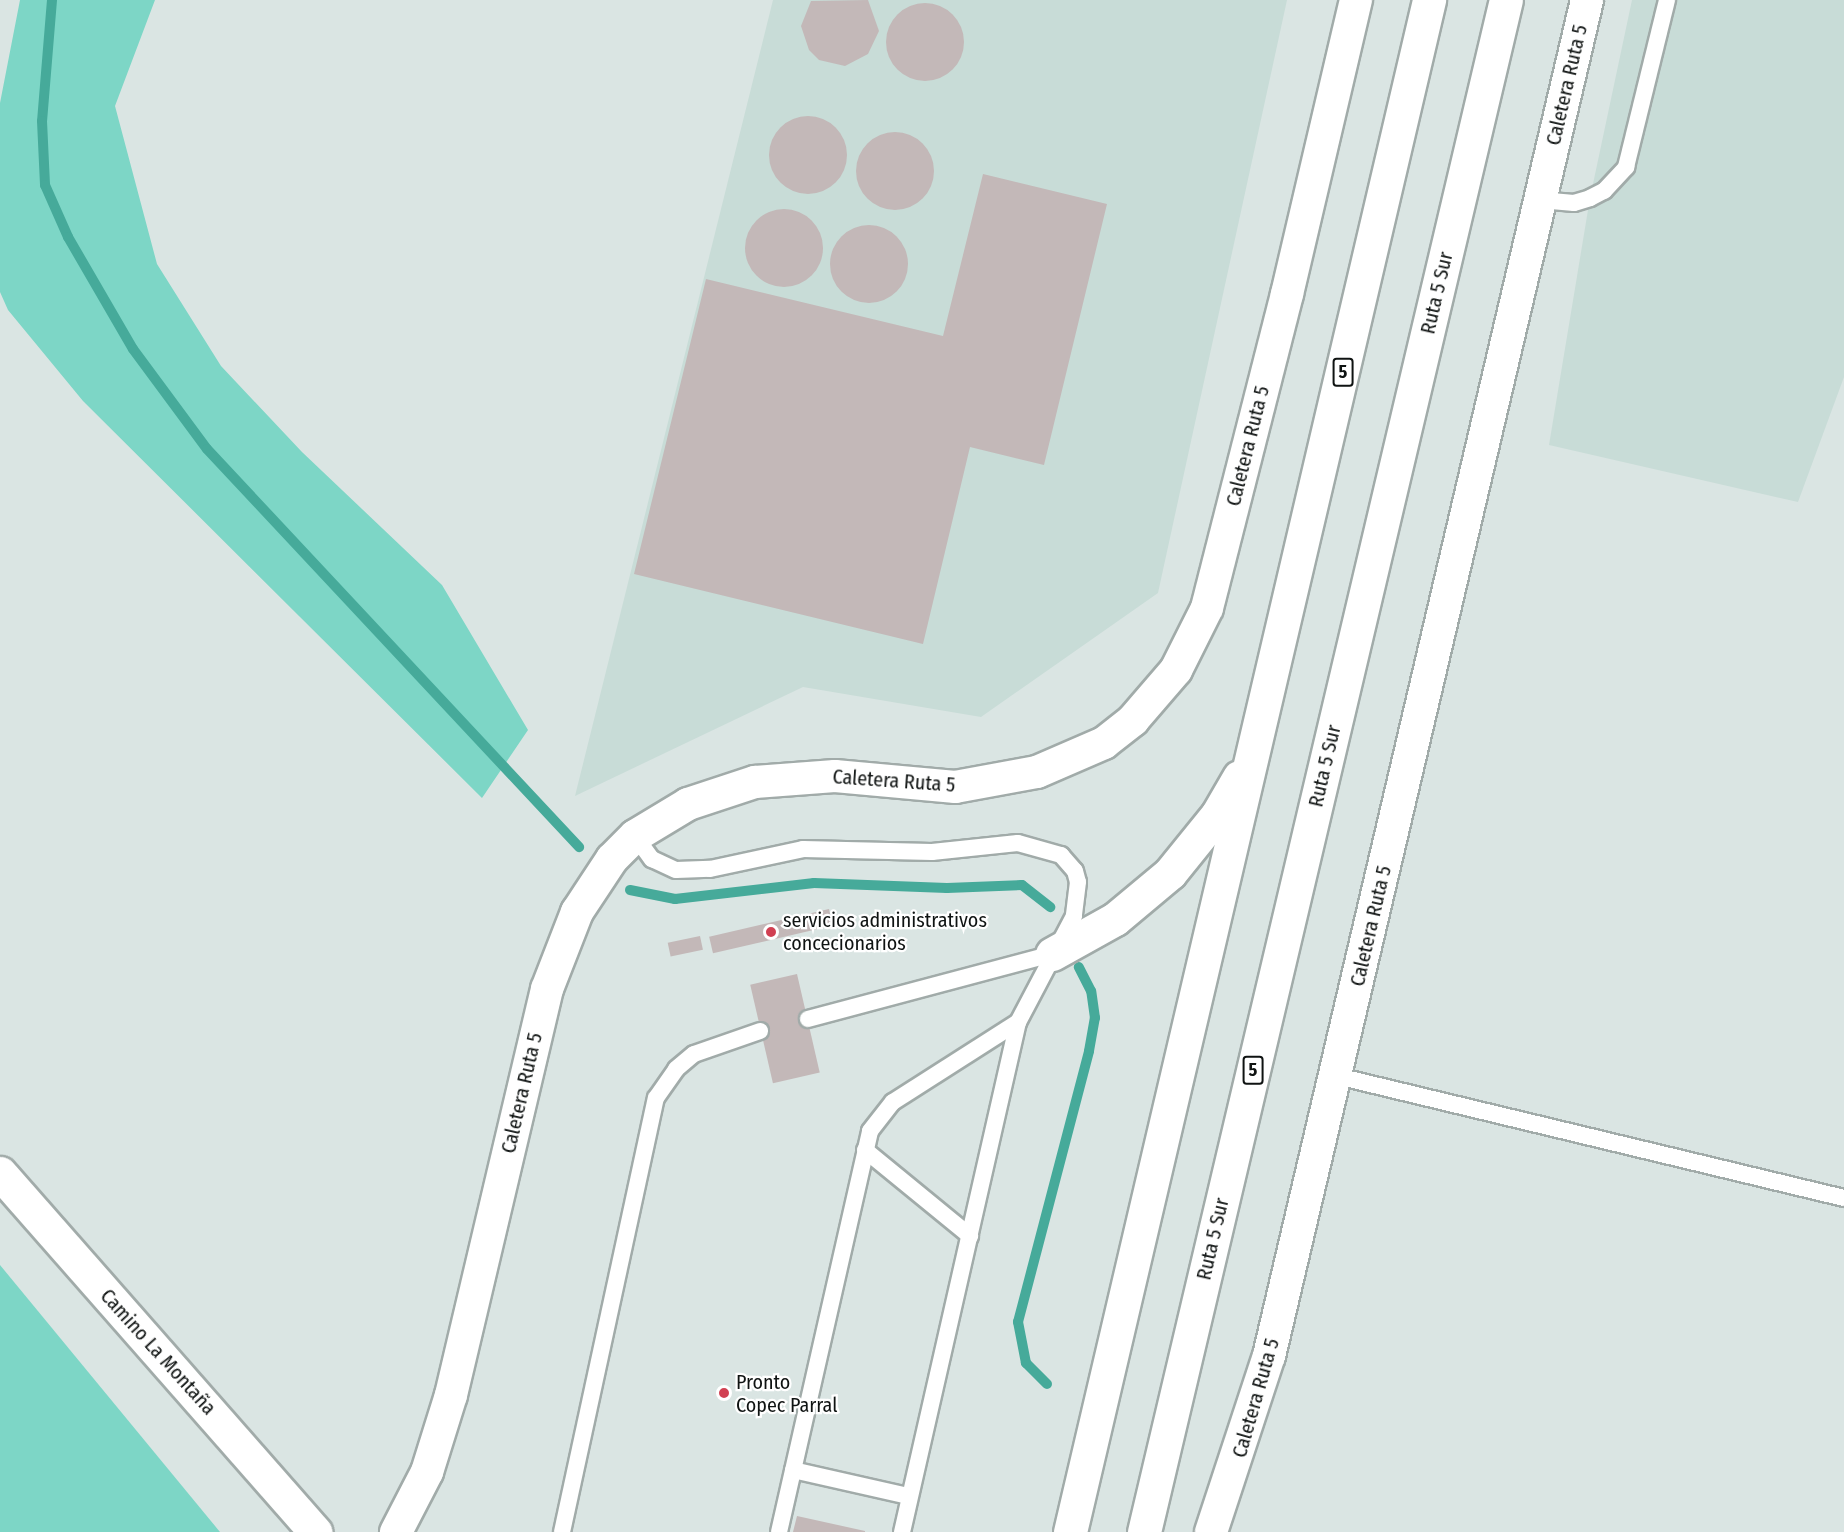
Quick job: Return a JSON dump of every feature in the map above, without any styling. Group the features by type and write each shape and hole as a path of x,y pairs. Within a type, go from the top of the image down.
{"main road":[{"name":"5","path":"1070,1532 1257,744 1429,0"},
{"name":"Ruta 5 Sur","path":"1144,1532 1506,0"},
{"path":"1052,954 1115,919 1170,873 1217,815 1257,744"},
{"name":"Camino La Montaña","path":"0,1173 315,1532"},
{"path":"1153,1494 1158,1532"}],"street":[{"name":"Caletera Ruta 5","path":"396,1532 427,1472 451,1395 531,1051 560,950 592,884 635,836 688,804 755,782 835,776 955,787 1037,772 1104,743 1156,696 1188,650 1207,608 1287,294 1356,0"},
{"name":"Caletera Ruta 5","path":"1211,1532 1256,1405 1337,1076 1587,0"}],"lane":[{"path":"1540,200 1574,203 1590,198 1611,186 1626,167 1667,0"},
{"path":"635,836 652,859 676,870 710,869 803,849 932,852 1000,844 1035,846 1068,861 1078,882 1074,916 1018,1022 908,1496 902,1532"},
{"path":"808,1019 1052,954"},
{"path":"779,1532 870,1131 893,1102 1018,1022"},
{"path":"562,1532 656,1098 676,1069 694,1054 760,1031"},
{"path":"1337,1076 1844,1198"},
{"path":"866,1150 970,1236"},
{"path":"793,1470 908,1496"}],"shaded area":[{"path":"773,0 1287,0 1158,593 981,717 803,687 575,796"},
{"path":"1632,0 1844,0 1844,377 1798,502 1549,445 1590,198"}],"green space":[{"path":"20,0 155,0 115,106 157,264 221,366 302,452 442,585 528,730 482,798 83,401 8,310 0,292 0,103"},
{"path":"0,1265 220,1532 0,1532"}],"building":[{"path":"868,0 879,31 868,54 845,66 819,60 809,50 801,26 811,1"},
{"path":"925,3 940,6 957,20 964,42 961,57 947,74 925,81 910,78 893,64 886,42 889,27 903,10"},
{"path":"808,116 823,119 835,128 844,140 847,155 844,170 835,182 823,191 808,194 793,191 781,182 772,170 769,155 772,140 781,128 793,119"},
{"path":"895,132 910,135 927,149 934,171 931,186 917,203 895,210 880,207 863,193 856,171 859,156 873,139"},
{"path":"983,174 1107,204 1044,465 970,447 923,644 634,574 706,279 943,336"},
{"path":"784,209 799,212 816,226 823,248 820,263 806,280 784,287 769,284 752,270 745,248 748,233 762,216"},
{"path":"869,225 884,228 901,242 908,264 905,279 891,296 869,303 854,300 837,286 830,264 833,249 847,232"},
{"name":"servicios administrativos concecionarios","path":"829,909 833,926 713,953 709,937"},
{"path":"700,936 703,950 671,957 668,943"},
{"path":"797,974 820,1072 773,1083 750,985"},
{"path":"797,1516 865,1531 865,1532 793,1532"}],"waterway":[{"path":"52,0 42,121 45,185 68,237 133,349 207,449 579,847"},
{"path":"630,890 675,899 814,883 947,888 1022,885 1050,907"},
{"path":"1047,1384 1026,1363 1018,1322 1089,1051 1095,1018 1091,991 1079,967"}],"place":[{"name":"servicios administrativos concecionarios","path":"771,932"},
{"name":"Pronto Copec Parral","path":"724,1393"}]}
